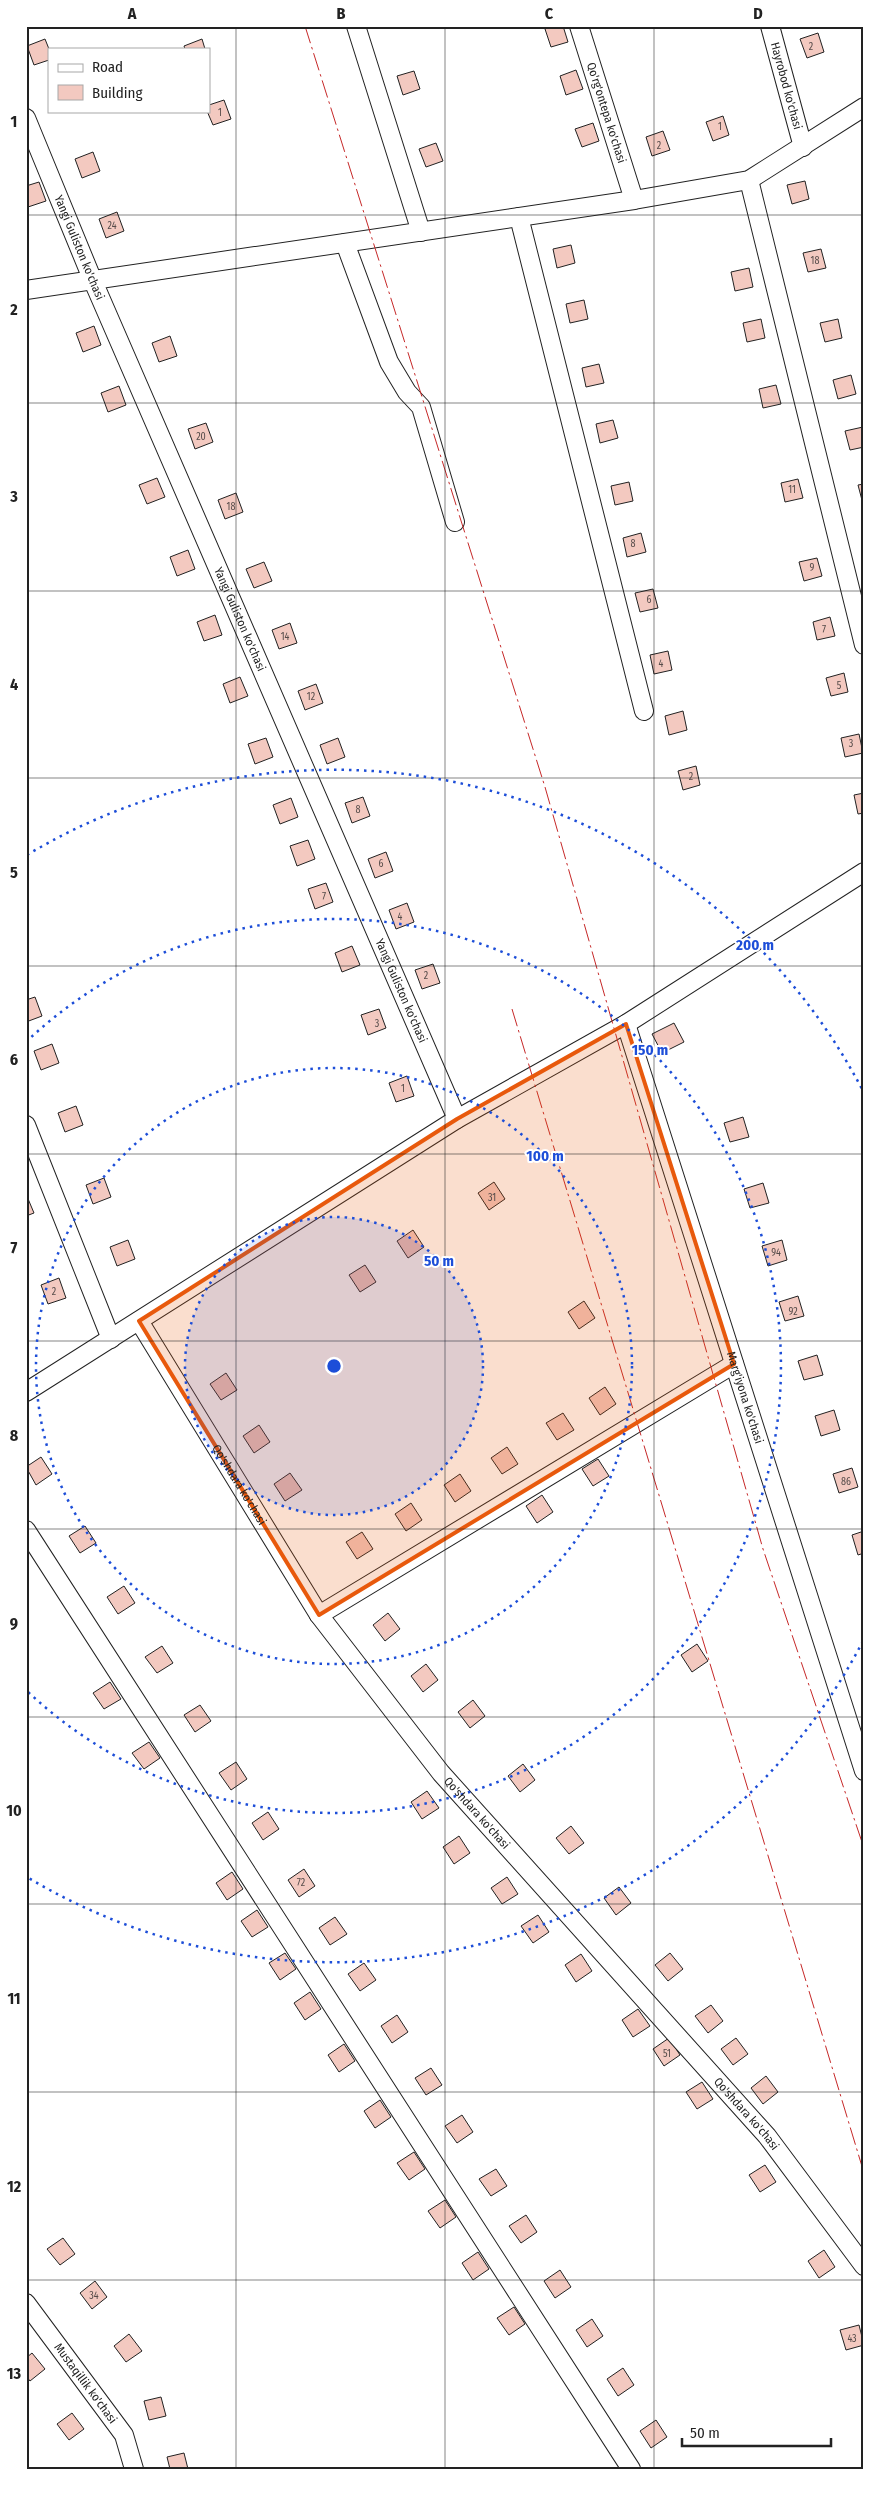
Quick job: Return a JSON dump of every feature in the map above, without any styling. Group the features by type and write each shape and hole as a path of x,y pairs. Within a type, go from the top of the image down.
{"street":[{"path":"356,26 421,232"},
{"name":"Qo'rg'ontepa ko'chasi","path":"579,26 634,200"},
{"name":"Hayrobod ko'chasi","path":"770,26 803,147"},
{"path":"26,290 634,200 749,180 864,107"},
{"name":"Yangi Guliston ko'chasi","path":"26,118 93,281 457,1120"},
{"path":"749,180 864,645"},
{"path":"519,217 644,711"},
{"path":"345,243 389,362 407,392 420,407 455,522"},
{"path":"26,1392 457,1120 626,1024 864,872"},
{"name":"Marg'iyona ko'chasi","path":"626,1024 864,1770"},
{"path":"26,1126 111,1339"},
{"name":"Qo'shdara ko'chasi","path":"139,1321 319,1615 441,1773 767,2136 864,2266"},
{"path":"319,1615 734,1364"},
{"path":"26,1530 631,2469"},
{"name":"Mustaqillik ko'chasi","path":"26,2303 124,2435 134,2469"}],"highlighted area":[{"path":"626,1024 734,1364 319,1615 139,1321 457,1119"}],"building":[{"path":"552,26 563,26 568,42 551,47 545,29"},
{"path":"818,33 824,52 807,58 800,39"},
{"path":"45,39 49,48 48,60 34,65 27,46"},
{"path":"202,39 205,48 185,48 184,46"},
{"path":"576,70 583,89 566,95 560,76"},
{"path":"414,71 420,89 403,95 397,76"},
{"path":"224,100 231,119 213,125 207,112 210,112 210,105"},
{"path":"723,116 729,135 713,141 706,122"},
{"path":"593,123 599,141 582,147 575,129"},
{"path":"663,131 670,150 652,156 646,137"},
{"path":"436,143 443,161 426,167 419,149"},
{"path":"93,152 100,171 82,178 75,159"},
{"path":"805,181 809,199 792,204 787,185"},
{"path":"39,182 46,201 28,207 26,186"},
{"path":"117,212 124,231 106,238 99,219"},
{"path":"571,245 575,263 557,268 553,249"},
{"path":"821,249 826,268 808,272 803,253"},
{"path":"749,268 753,287 735,291 731,272"},
{"path":"584,300 588,319 570,323 566,304"},
{"path":"761,319 765,338 747,342 743,323"},
{"path":"838,319 842,338 825,342 820,323"},
{"path":"94,326 101,345 83,352 76,333"},
{"path":"170,336 177,356 159,362 152,343"},
{"path":"599,364 604,383 586,387 582,368"},
{"path":"851,375 856,394 838,399 833,380"},
{"path":"776,385 781,404 763,408 759,389"},
{"path":"119,386 126,405 108,412 101,393"},
{"path":"613,420 618,438 600,443 596,424"},
{"path":"206,423 213,442 195,449 188,429"},
{"path":"863,427 864,447 850,450 845,431"},
{"path":"157,478 165,497 147,504 139,485"},
{"path":"798,479 803,498 785,502 781,483"},
{"path":"629,482 633,501 615,505 611,486"},
{"path":"864,484 864,504 863,504 858,485"},
{"path":"236,493 243,512 225,519 218,500"},
{"path":"641,533 646,552 627,557 623,538"},
{"path":"188,550 195,569 177,576 170,557"},
{"path":"817,558 822,576 804,581 799,562"},
{"path":"264,562 272,581 254,588 246,569"},
{"path":"653,589 658,608 640,612 635,593"},
{"path":"215,615 222,635 204,641 197,622"},
{"path":"830,617 835,636 817,640 813,622"},
{"path":"290,623 297,643 279,649 272,630"},
{"path":"668,651 672,670 654,674 650,655"},
{"path":"844,673 848,692 831,696 826,678"},
{"path":"240,677 248,696 230,703 223,684"},
{"path":"316,684 323,703 305,710 298,691"},
{"path":"683,711 687,730 669,735 665,716"},
{"path":"859,734 863,753 845,757 841,738"},
{"path":"266,738 273,757 255,764 248,744"},
{"path":"338,738 345,757 327,764 320,745"},
{"path":"696,766 700,785 683,790 678,771"},
{"path":"864,793 864,813 858,814 854,795"},
{"path":"363,797 370,816 352,823 345,803"},
{"path":"291,798 298,817 280,824 273,805"},
{"path":"308,840 315,859 297,866 290,846"},
{"path":"386,852 393,871 375,878 368,859"},
{"path":"326,883 333,902 315,909 308,889"},
{"path":"407,903 414,922 396,929 389,910"},
{"path":"352,946 360,965 342,972 335,953"},
{"path":"433,964 440,983 422,989 415,970"},
{"path":"35,997 42,1016 26,1022 26,1000"},
{"path":"379,1009 386,1028 368,1035 361,1015"},
{"path":"674,1023 684,1042 662,1053 652,1034"},
{"path":"52,1044 59,1063 41,1070 34,1051"},
{"path":"407,1076 414,1096 396,1102 389,1083"},
{"path":"76,1106 83,1125 65,1132 58,1113"},
{"path":"743,1117 749,1137 730,1142 724,1123"},
{"path":"104,1178 111,1197 93,1204 86,1185"},
{"path":"494,1182 505,1199 489,1210 478,1193"},
{"path":"763,1183 769,1203 750,1208 744,1189"},
{"path":"26,1194 34,1213 26,1216"},
{"path":"413,1230 424,1247 408,1258 397,1241"},
{"path":"128,1240 135,1259 117,1266 110,1247"},
{"path":"782,1240 787,1260 768,1266 762,1246"},
{"path":"365,1265 376,1282 360,1292 349,1275"},
{"path":"59,1278 66,1298 48,1304 41,1285"},
{"path":"798,1296 804,1316 785,1321 779,1302"},
{"path":"584,1301 595,1318 579,1329 568,1312"},
{"path":"817,1355 823,1375 804,1380 798,1361"},
{"path":"226,1373 237,1390 221,1400 210,1384"},
{"path":"605,1387 616,1404 600,1415 589,1398"},
{"path":"834,1410 840,1430 821,1436 815,1416"},
{"path":"563,1413 574,1430 557,1440 546,1423"},
{"path":"259,1425 270,1442 254,1453 243,1436"},
{"path":"507,1447 518,1464 502,1474 491,1458"},
{"path":"41,1457 52,1474 36,1485 26,1467"},
{"path":"598,1459 609,1476 593,1486 582,1469"},
{"path":"852,1468 858,1487 839,1493 833,1474"},
{"path":"290,1473 302,1490 285,1501 274,1484"},
{"path":"460,1474 471,1491 455,1502 444,1485"},
{"path":"542,1495 553,1512 537,1523 526,1506"},
{"path":"411,1503 422,1520 406,1531 395,1514"},
{"path":"85,1526 96,1543 80,1553 69,1536"},
{"path":"864,1531 864,1553 858,1555 852,1535"},
{"path":"362,1532 373,1549 357,1559 346,1542"},
{"path":"124,1586 135,1603 118,1614 107,1597"},
{"path":"388,1613 400,1629 385,1641 373,1625"},
{"path":"697,1644 708,1661 692,1672 681,1655"},
{"path":"162,1646 173,1663 157,1673 145,1657"},
{"path":"426,1664 438,1680 423,1692 411,1676"},
{"path":"110,1682 121,1699 104,1709 93,1693"},
{"path":"473,1700 485,1716 470,1728 458,1712"},
{"path":"200,1705 211,1721 195,1732 184,1715"},
{"path":"149,1742 160,1758 144,1769 132,1753"},
{"path":"236,1762 247,1779 231,1790 219,1773"},
{"path":"523,1764 535,1780 520,1792 508,1776"},
{"path":"427,1791 439,1808 422,1819 411,1802"},
{"path":"268,1812 279,1829 263,1840 252,1823"},
{"path":"571,1826 584,1843 569,1854 556,1838"},
{"path":"459,1836 470,1853 454,1864 443,1847"},
{"path":"304,1869 315,1886 299,1897 288,1880"},
{"path":"232,1872 243,1889 227,1900 216,1883"},
{"path":"507,1877 518,1894 502,1904 491,1888"},
{"path":"619,1887 631,1903 616,1915 604,1898"},
{"path":"257,1910 268,1927 252,1937 241,1921"},
{"path":"538,1915 549,1932 533,1943 521,1926"},
{"path":"335,1917 347,1934 330,1945 319,1928"},
{"path":"285,1953 296,1969 280,1980 269,1963"},
{"path":"670,1953 683,1969 668,1981 655,1965"},
{"path":"581,1954 592,1971 576,1982 565,1965"},
{"path":"364,1963 376,1980 360,1991 348,1974"},
{"path":"310,1992 321,2009 305,2020 294,2003"},
{"path":"711,2005 723,2021 708,2033 695,2016"},
{"path":"638,2009 650,2026 633,2037 622,2020"},
{"path":"397,2015 408,2032 392,2043 381,2026"},
{"path":"669,2038 680,2055 664,2066 653,2049"},
{"path":"736,2038 748,2054 733,2065 721,2049"},
{"path":"344,2044 355,2061 339,2072 328,2055"},
{"path":"431,2068 442,2085 426,2095 415,2078"},
{"path":"766,2076 778,2092 763,2104 751,2088"},
{"path":"702,2082 713,2099 697,2109 686,2092"},
{"path":"380,2100 391,2117 375,2128 364,2111"},
{"path":"462,2115 473,2132 457,2143 445,2126"},
{"path":"414,2152 425,2169 409,2180 397,2163"},
{"path":"765,2165 776,2182 760,2192 749,2175"},
{"path":"496,2169 507,2186 491,2196 479,2179"},
{"path":"445,2200 456,2217 440,2228 428,2211"},
{"path":"526,2215 537,2232 521,2243 509,2226"},
{"path":"63,2238 75,2254 60,2265 47,2249"},
{"path":"824,2250 835,2267 819,2278 808,2261"},
{"path":"478,2252 489,2269 473,2280 462,2263"},
{"path":"560,2270 571,2287 555,2298 544,2281"},
{"path":"95,2281 107,2297 92,2309 80,2293"},
{"path":"514,2307 525,2324 509,2335 497,2318"},
{"path":"592,2319 603,2336 587,2347 576,2330"},
{"path":"859,2325 864,2345 846,2350 840,2330"},
{"path":"129,2334 142,2351 126,2362 114,2346"},
{"path":"32,2353 45,2369 30,2381 26,2376 26,2358"},
{"path":"623,2368 634,2385 618,2396 607,2379"},
{"path":"161,2397 166,2416 149,2420 144,2401"},
{"path":"72,2413 84,2429 69,2440 57,2424"},
{"path":"656,2420 667,2437 651,2448 640,2431"},
{"path":"184,2453 188,2469 170,2469 167,2457"}],"power":[{"path":"305,26 545,787 763,1549 864,1848"},
{"path":"512,1009 864,2173"}]}
